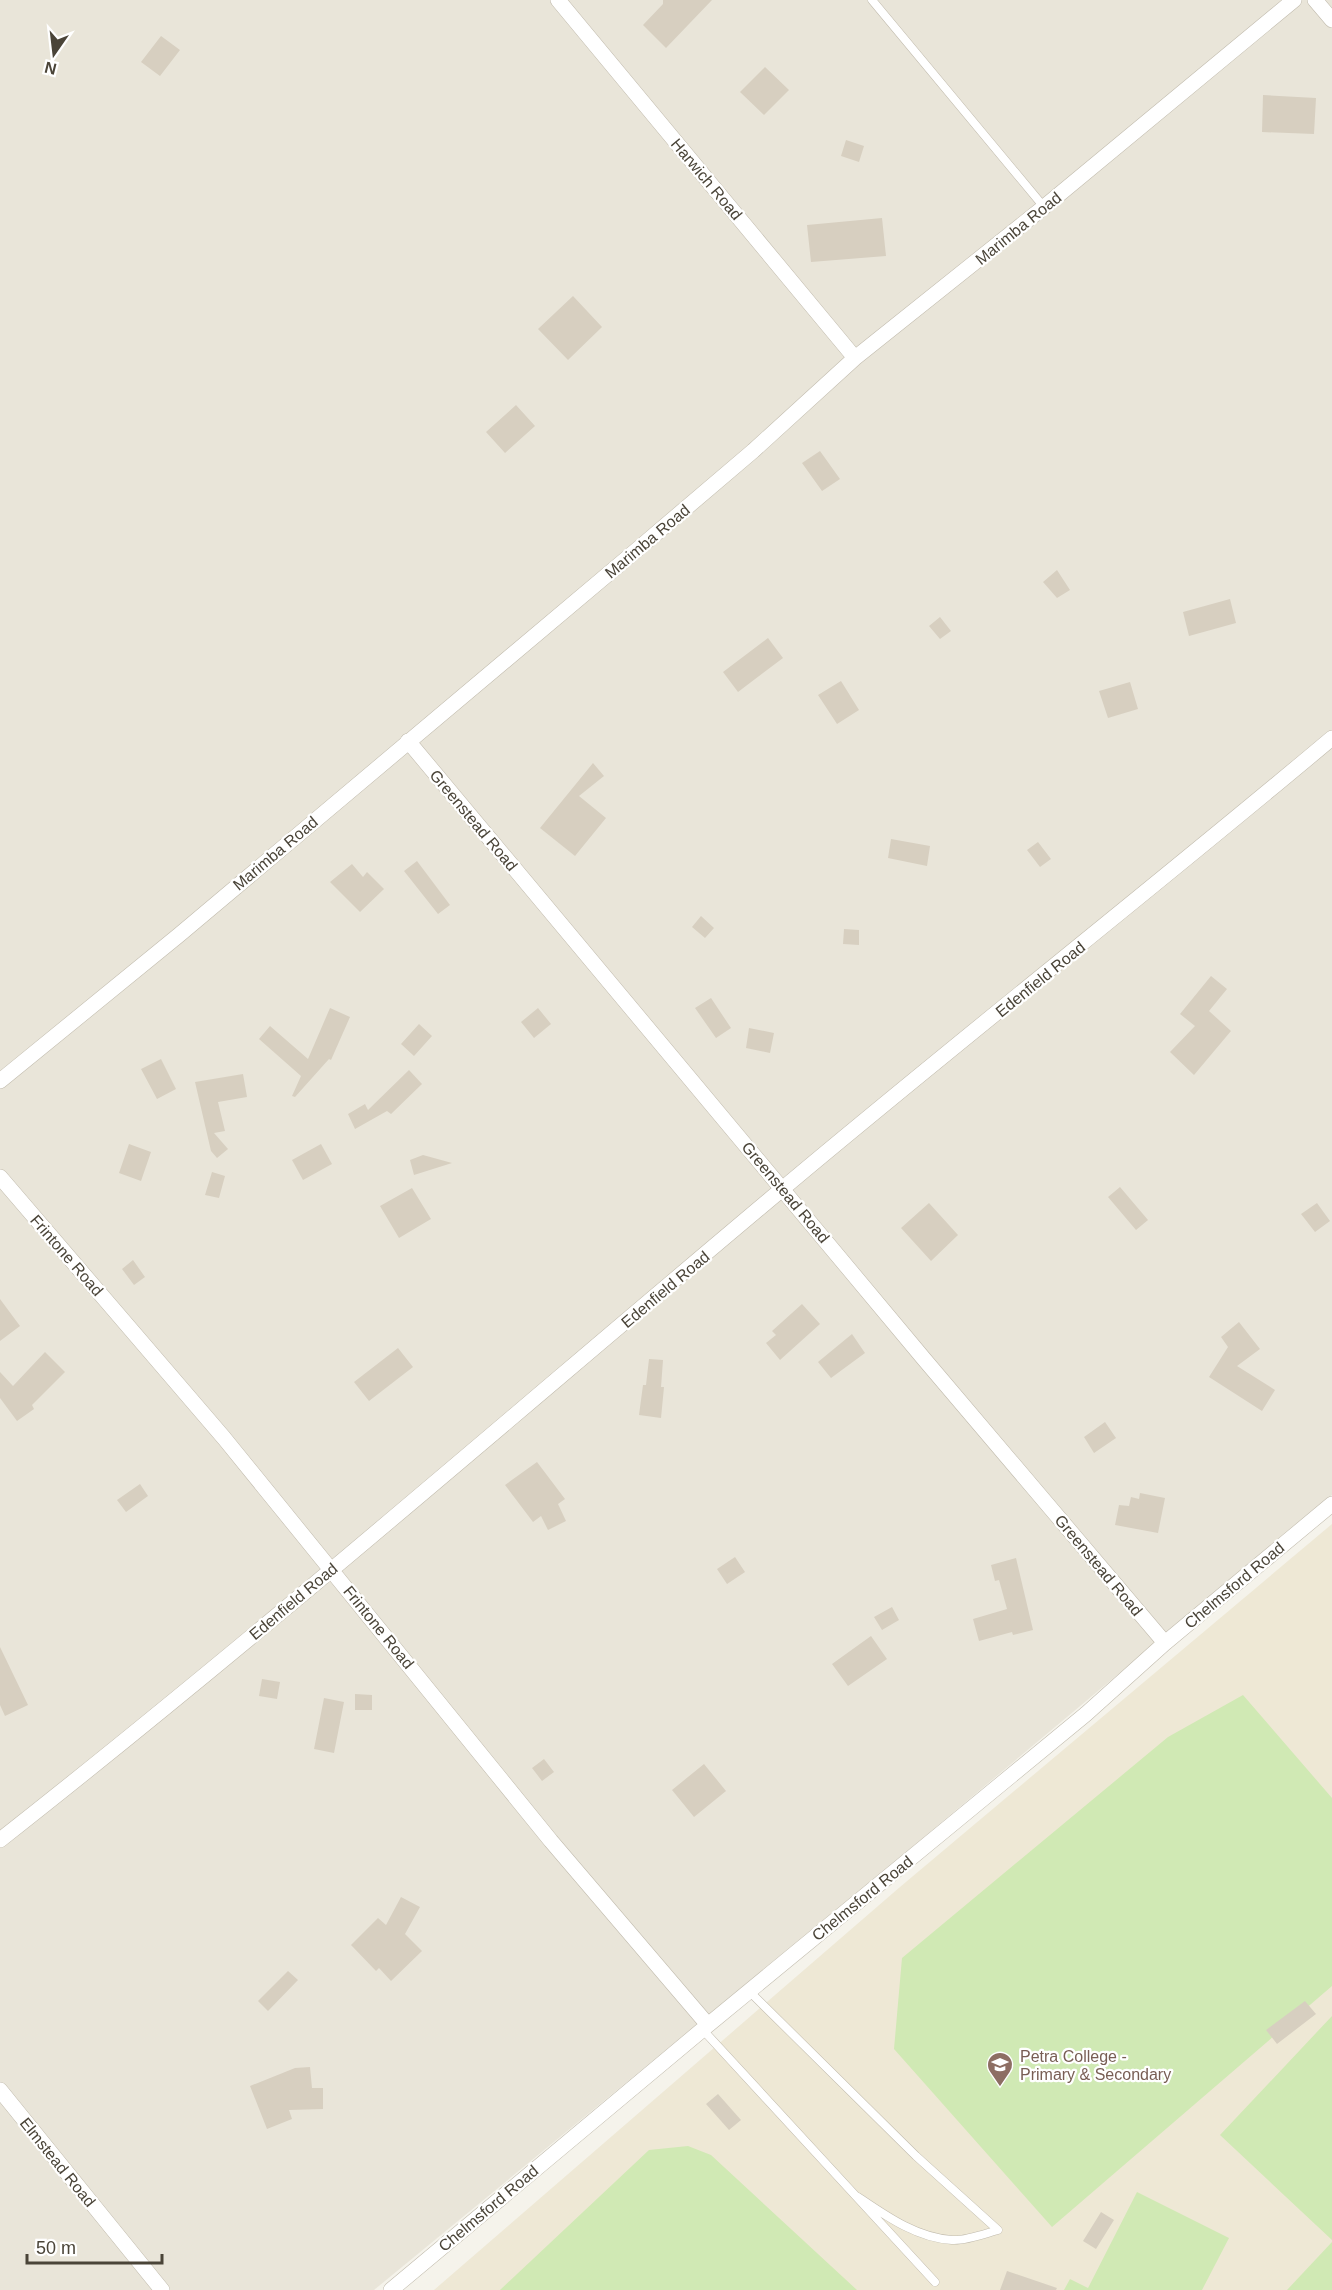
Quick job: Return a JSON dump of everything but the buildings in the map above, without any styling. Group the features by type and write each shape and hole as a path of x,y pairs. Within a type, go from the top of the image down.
{"street":[{"name":"Harwich Road","path":"558,0 855,358"},
{"name":"Marimba Road","path":"0,1082 179,935 753,451 855,358 1044,207 1294,0"},
{"path":"1315,0 1332,20"},
{"name":"Edenfield Road","path":"0,1840 81,1777 332,1569 783,1188 1245,812 1332,738"},
{"name":"Greenstead Road","path":"408,741 924,1359 1165,1643"},
{"name":"Frintone Road","path":"0,1177 224,1438 705,2027"},
{"name":"Chelmsford Road","path":"391,2290 705,2027 1086,1714 1165,1643 1332,1504"},
{"name":"Elmstead Road","path":"0,2090 162,2290"}],"lane":[{"path":"872,0 1044,207"},
{"path":"749,1991 916,2156 998,2230 953,2241 899,2224 858,2197"},
{"path":"705,2027 935,2282"}],"shaded area":[{"path":"0,0 1332,0 1332,1495 875,1878 374,2290 0,2290"},
{"name":"Petra College - Primary & Secondary","path":"1332,1524 1332,2290 434,2290 900,1887"}],"green space":[{"path":"1243,1695 1332,1798 1332,1986 1052,2227 894,2049 902,1958 1168,1737"},
{"path":"1332,2016 1332,2240 1220,2135"},
{"path":"688,2146 711,2155 857,2290 500,2290 649,2150"},
{"path":"1137,2192 1229,2238 1202,2290 1064,2290 1070,2279 1088,2288"},
{"path":"1332,2242 1332,2290 1287,2290"}],"place":[{"name":"Petra College - Primary & Secondary","path":"1000,2088"}]}
